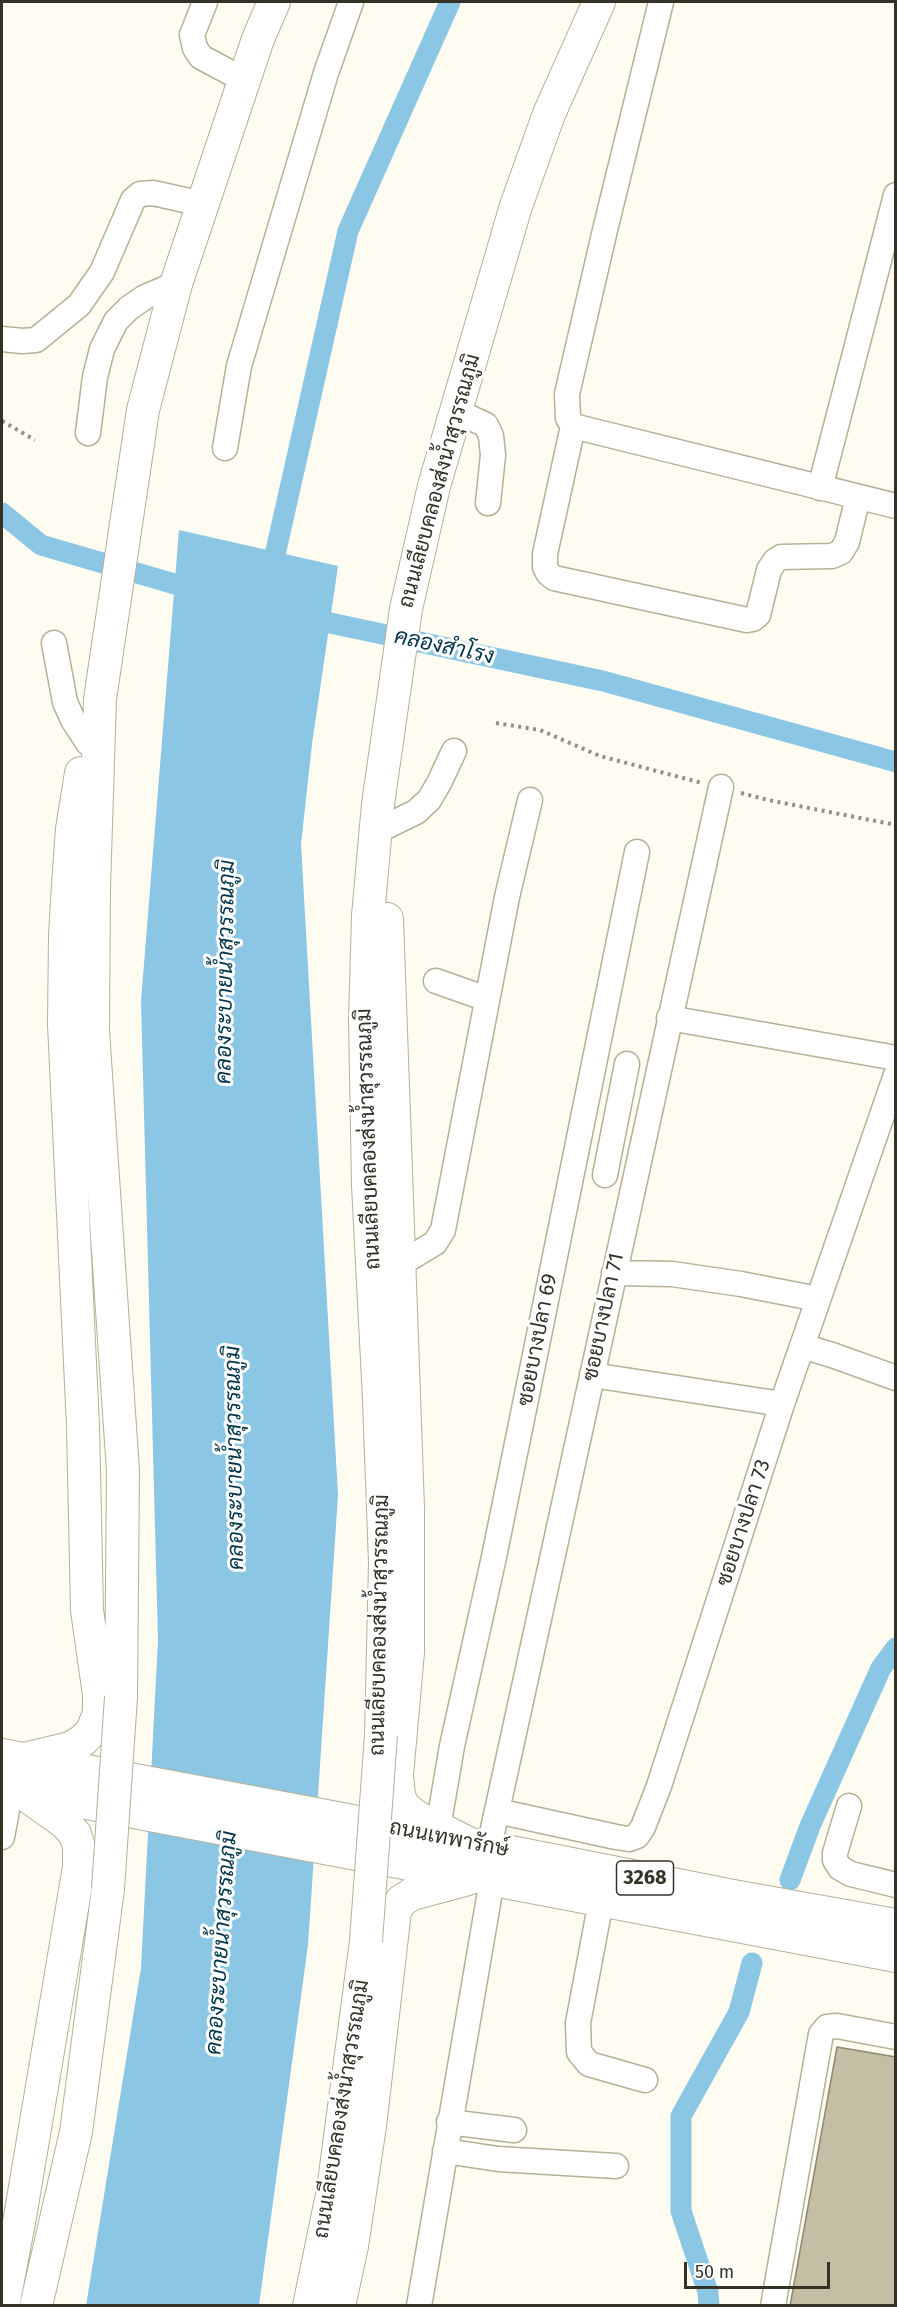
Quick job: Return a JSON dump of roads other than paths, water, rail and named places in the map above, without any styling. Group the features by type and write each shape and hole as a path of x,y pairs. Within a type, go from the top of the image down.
{"main road":[{"path":"36,2306 76,2132 108,1889 120,1696 123,1471 93,1030 99,705 143,410 176,284 258,39 274,2"},
{"name":"ถนนเลียบคลองส่งน้ำสุวรรณภูมิ","path":"309,2306 333,2190 366,1941 381,1735 385,1563 368,1185 365,1020 368,916 380,805 406,609 434,486 516,206 549,114 598,2"},
{"path":"13,1757 70,1748 82,1742 92,1731 99,1713 99,1695 87,1610 83,1426 64,1024 64,935 70,851 80,777 99,705"},
{"path":"380,805 386,867 408,1508 408,1630 397,1775 399,1795 404,1806 417,1817 480,1846"},
{"name":"ถนนเทพารักษ์","path":"13,1757 733,1896 896,1925"},
{"path":"3,2306 79,1867 79,1847 75,1834 57,1817 11,1789"},
{"name":"ถนนเทพารักษ์","path":"11,1789 80,1804 896,1956"},
{"path":"339,2306 352,2246 370,2126 395,1911 401,1901 412,1894 485,1879"}],"street":[{"path":"205,2 192,35 195,48 201,57 244,80"},
{"path":"225,448 239,366 326,73 351,2"},
{"path":"661,2 567,394 568,418 573,426 896,506"},
{"path":"2,339 36,340 79,305 102,272 134,200 140,194 153,193 203,204"},
{"path":"820,488 896,195"},
{"path":"88,433 95,377 102,349 116,321 145,297 176,284"},
{"path":"456,411 486,424 491,436 493,455 488,503"},
{"path":"573,426 545,554 545,567 554,578 747,620 753,619 758,615 769,570 775,561 781,557 832,556 841,552 847,542 858,497"},
{"path":"54,643 65,702 73,720 88,742"},
{"path":"380,805 416,812 429,800 440,783 454,751"},
{"name":"ซอยบางปลา 71","path":"480,1846 497,1811 644,1131 721,788"},
{"path":"400,1263 435,1243 443,1230 507,897 530,800"},
{"name":"ซอยบางปลา 69","path":"438,1828 452,1746 494,1557 637,852"},
{"path":"436,981 487,999"},
{"path":"669,1018 896,1058"},
{"path":"605,1175 627,1064"},
{"name":"ซอยบางปลา 73","path":"497,1811 616,1838 628,1839 637,1836 643,1827 660,1786 782,1404 896,1075"},
{"path":"583,1116 644,1131"},
{"path":"614,1273 672,1274 818,1299"},
{"path":"802,1346 896,1378"},
{"path":"592,1375 782,1404"},
{"path":"2,1837 11,1789"},
{"path":"849,1806 835,1860 840,1868 851,1874 896,1885"},
{"path":"419,2306 445,2151 485,1879"},
{"path":"601,1901 578,2023 579,2052 589,2064 645,2080"},
{"path":"773,2306 821,2034 827,2027 837,2026 896,2037"},
{"path":"449,2121 514,2130"},
{"path":"445,2151 498,2159 616,2166"}],"water":[{"name":"คลองระบายน้ำสุวรรณภูมิ","path":"179,530 338,566 312,744 301,844 338,1495 308,1945 259,2305 86,2306 141,1968 158,1640 141,1001"}],"waterway":[{"path":"270,577 348,231 450,2"},
{"name":"คลองสำโรง","path":"2,513 41,545 202,592"},
{"name":"คลองสำโรง","path":"302,617 603,681 896,762"},
{"path":"790,1880 810,1826 881,1668 896,1648"},
{"path":"709,2306 708,2292 681,2211 681,2116 739,2012 752,1963"}]}
